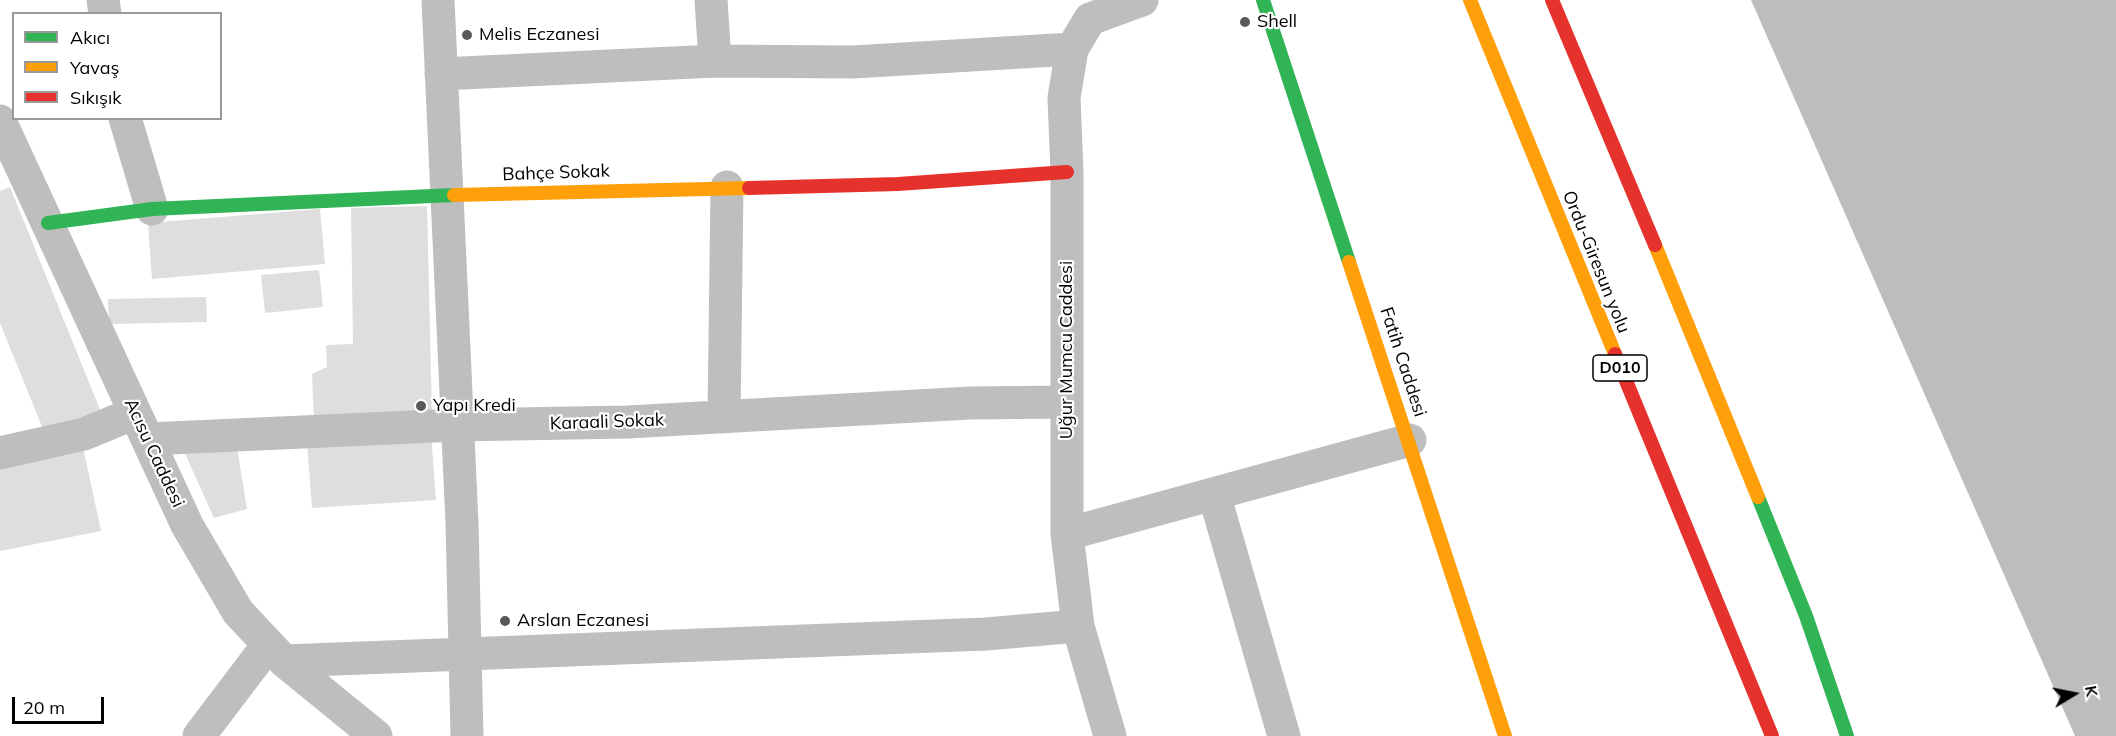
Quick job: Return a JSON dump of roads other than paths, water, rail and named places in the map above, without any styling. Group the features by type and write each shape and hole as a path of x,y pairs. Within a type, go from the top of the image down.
{"main road":[{"name":"Fatih Caddesi","path":"1263,0 1410,441 1505,736"},
{"name":"Ordu-Giresun yolu","path":"1470,0 1772,736"},
{"path":"1552,0 1640,207 1806,616 1847,736"},
{"name":"Bahçe Sokak","path":"48,223 152,209 445,195 898,184 1067,172"}],"street":[{"path":"438,0 457,425 467,736"},
{"path":"711,0 715,61"},
{"name":"Uğur Mumcu Caddesi","path":"1110,736 1078,626 1066,534 1067,172 1064,98 1072,49 1090,19 1142,0"},
{"path":"441,74 715,61 853,62 1072,49"},
{"path":"126,120 152,209"},
{"name":"Acısu Caddesi","path":"0,121 11,173 48,223 187,525 238,612 276,653 376,736"},
{"path":"724,417 727,187"},
{"name":"Karaali Sokak","path":"0,453 84,434 142,426 457,425 724,417 970,403 1066,402"},
{"path":"1066,534 1410,441"},
{"path":"1214,494 1284,736"},
{"path":"200,736 276,653 465,653 987,634 1078,626"}],"place":[{"name":"Shell","path":"1245,22"},
{"name":"Melis Eczanesi","path":"467,35"},
{"name":"Yapı Kredi","path":"421,406"},
{"name":"Arslan Eczanesi","path":"505,621"}]}
